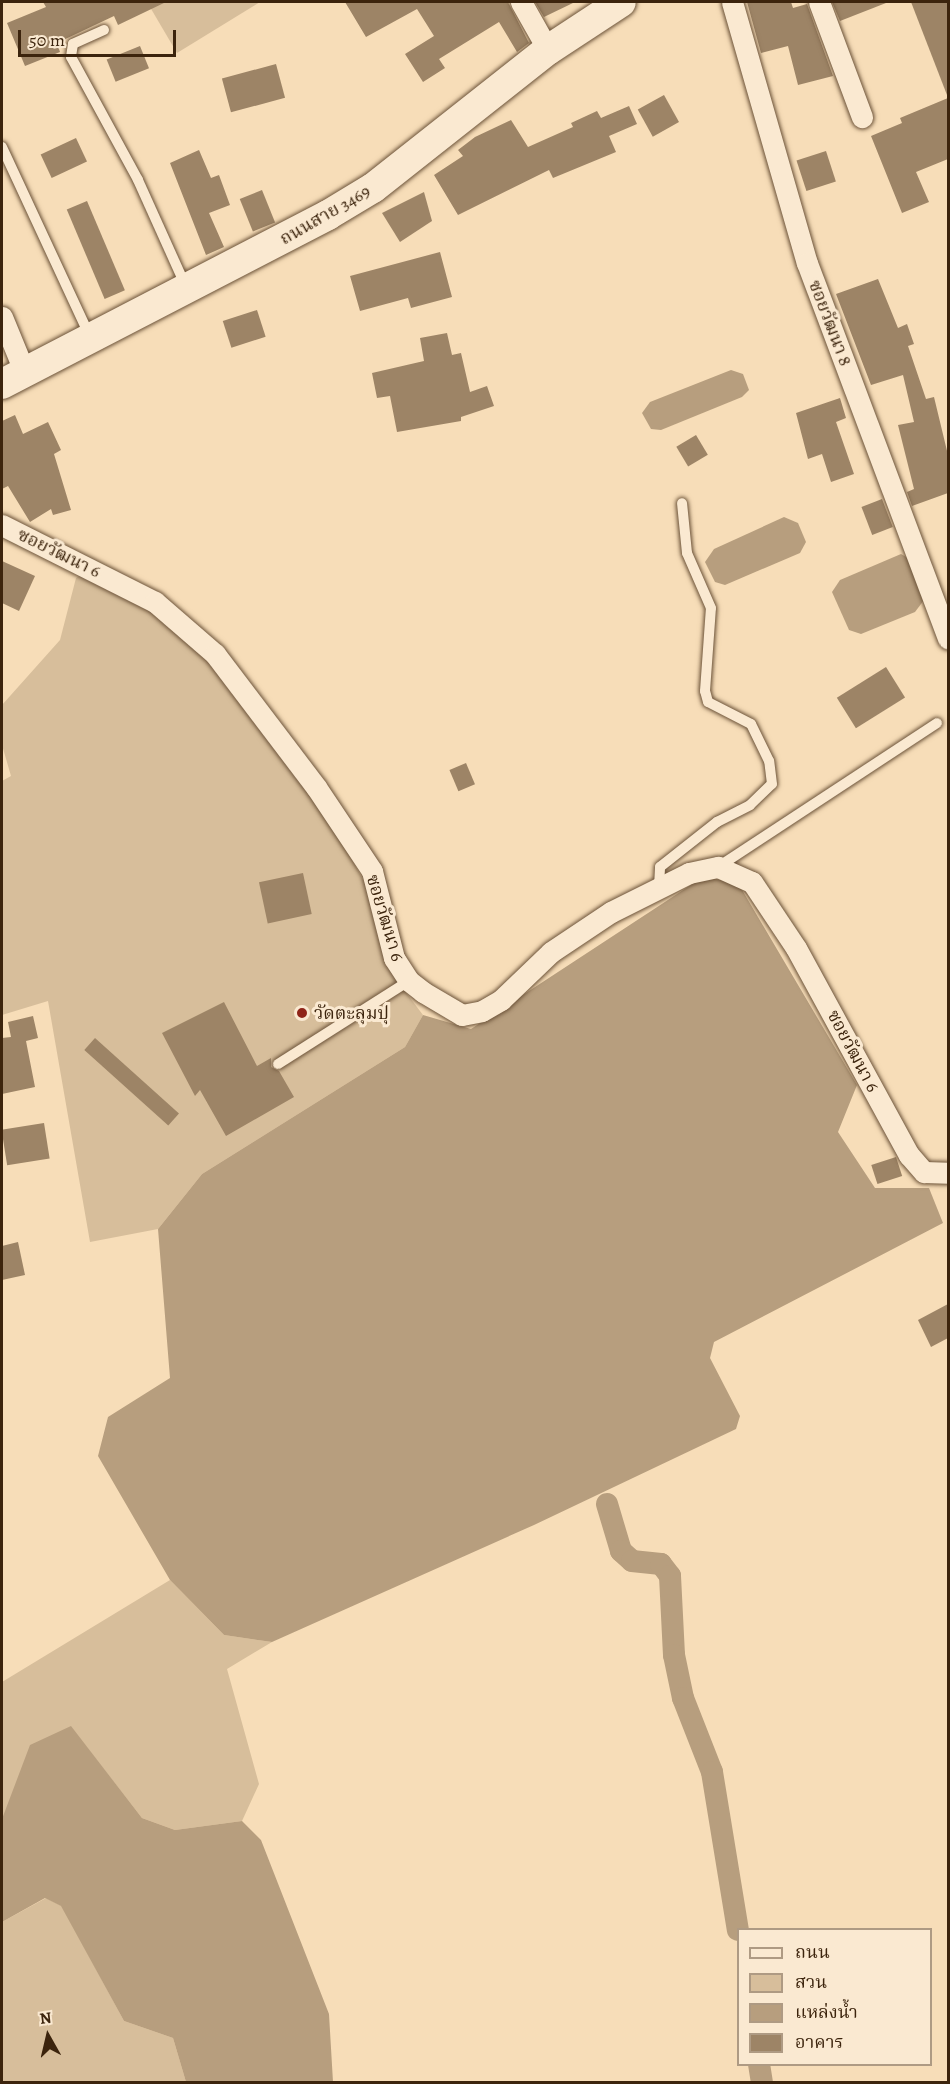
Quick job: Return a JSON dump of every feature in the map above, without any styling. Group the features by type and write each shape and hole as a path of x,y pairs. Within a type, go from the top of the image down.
{"street":[{"path":"521,2 548,50"},
{"name":"ถนนสาย 3469","path":"13,379 315,223 373,188 548,50 621,2"},
{"name":"ซอยวัฒนา 8","path":"732,2 807,263 948,638"},
{"path":"819,2 862,117"},
{"path":"2,317 13,379"},
{"name":"ซอยวัฒนา 6","path":"2,525 146,597 215,654 316,787 372,871 394,958 409,981 462,1015 482,1011 501,1000 551,952 659,887 689,873 718,867 752,882 801,958 909,1155 924,1172 948,1173"}],"lane":[{"path":"104,30 73,44 71,57 138,180 188,290"},
{"path":"2,147 91,339"},
{"path":"659,887 660,867 717,822 750,805 772,784 769,760 751,724 708,702 705,692 711,608 687,553 682,503"},
{"path":"718,867 937,723"},
{"path":"278,1064 409,981"}],"green space":[{"path":"147,2 260,2 177,53"},
{"path":"87,571 149,606 215,665 318,797 369,891 395,978 423,1015 405,1047 202,1174 158,1229 90,1242 48,1001 2,1015 2,781 11,776 2,745 2,705 60,640 76,578"},
{"path":"170,1580 224,1635 272,1642 227,1669 259,1784 242,1821 175,1830 142,1818 71,1727 2,1819 2,1682"},
{"path":"46,1898 62,1906 124,2021 173,2038 186,2082 2,2082 2,1922"}],"water":[{"path":"731,370 743,374 749,390 742,397 661,430 651,429 642,413 650,402"},
{"path":"784,517 798,523 806,542 800,553 725,585 715,582 705,562 714,549"},
{"path":"901,554 908,558 924,600 915,612 861,634 849,630 832,592 840,580"},
{"path":"703,877 738,883 857,1085 838,1132 875,1188 929,1188 943,1223 714,1342 710,1358 740,1416 736,1429 534,1525 272,1642 224,1635 170,1580 98,1456 108,1417 170,1378 158,1229 202,1174 405,1047 423,1015 471,1029"},
{"path":"71,1726 142,1818 175,1830 242,1821 261,1840 329,2014 333,2082 186,2082 173,2038 124,2021 61,1906 45,1898 2,1922 2,1819 30,1745"}],"building":[{"path":"43,2 166,2 118,25 114,16 57,43 60,52 25,66 7,23 46,7"},
{"path":"345,2 508,2 529,43 517,52 499,22 439,59 445,68 423,82 405,54 434,36 417,9 366,37"},
{"path":"535,2 575,2 544,17"},
{"path":"747,2 791,2 793,8 807,4 833,76 798,85 788,46 761,53"},
{"path":"832,2 886,2 886,3 840,21"},
{"path":"911,2 948,2 948,95 947,95"},
{"path":"140,46 149,68 116,82 107,59"},
{"path":"276,64 285,98 231,112 222,78"},
{"path":"664,95 679,122 653,137 638,110"},
{"path":"948,98 948,159 916,172 929,202 902,213 871,136 902,123 900,118"},
{"path":"629,106 637,124 609,136 616,152 553,178 549,170 458,215 434,175 463,156 458,150 475,137 511,120 528,147 573,127 571,123 597,111 601,118"},
{"path":"76,138 87,162 52,178 41,154"},
{"path":"199,150 211,178 219,175 230,205 209,213 224,247 206,255 170,163"},
{"path":"826,151 836,181 806,191 797,161"},
{"path":"262,190 275,222 253,231 240,199"},
{"path":"424,192 432,221 400,242 382,213"},
{"path":"87,201 125,290 105,299 67,210"},
{"path":"440,252 452,297 411,308 408,298 360,311 350,276"},
{"path":"878,279 898,328 907,324 914,344 908,346 926,399 934,397 948,455 948,493 912,506 907,492 914,489 898,425 914,422 903,375 871,385 836,294"},
{"path":"257,310 266,337 231,348 223,321"},
{"path":"447,333 452,355 461,353 470,392 487,386 494,406 461,417 461,421 397,432 390,396 377,398 372,373 424,361 420,338"},
{"path":"840,398 846,418 836,422 854,474 831,482 822,454 808,459 796,413"},
{"path":"15,415 23,434 48,422 61,450 54,454 71,510 53,515 51,509 30,522 8,486 2,489 2,421"},
{"path":"696,435 708,455 688,467 676,447"},
{"path":"882,499 893,527 872,535 861,507"},
{"path":"2,561 35,576 19,611 2,603"},
{"path":"886,667 905,698 856,728 837,698"},
{"path":"466,763 475,784 458,791 449,770"},
{"path":"303,873 312,914 268,923 259,882"},
{"path":"224,1002 257,1066 271,1058 271,1067 279,1071 294,1097 226,1136 200,1090 195,1096 162,1033"},
{"path":"33,1016 38,1038 26,1041 35,1087 2,1094 2,1038 11,1037 8,1022"},
{"path":"95,1038 179,1114 168,1126 84,1050"},
{"path":"44,1123 50,1159 7,1165 2,1130"},
{"path":"896,1157 902,1176 877,1184 871,1165"},
{"path":"18,1242 25,1275 2,1280 2,1246"},
{"path":"948,1304 948,1338 931,1347 918,1320"}],"waterway":[{"path":"607,1504 621,1551 632,1561 661,1564 670,1576 674,1655 683,1698 712,1772 738,1928"},
{"path":"759,2066 762,2082"}],"place":[{"name":"วัดตะลุมปุ","path":"302,1013"}]}
